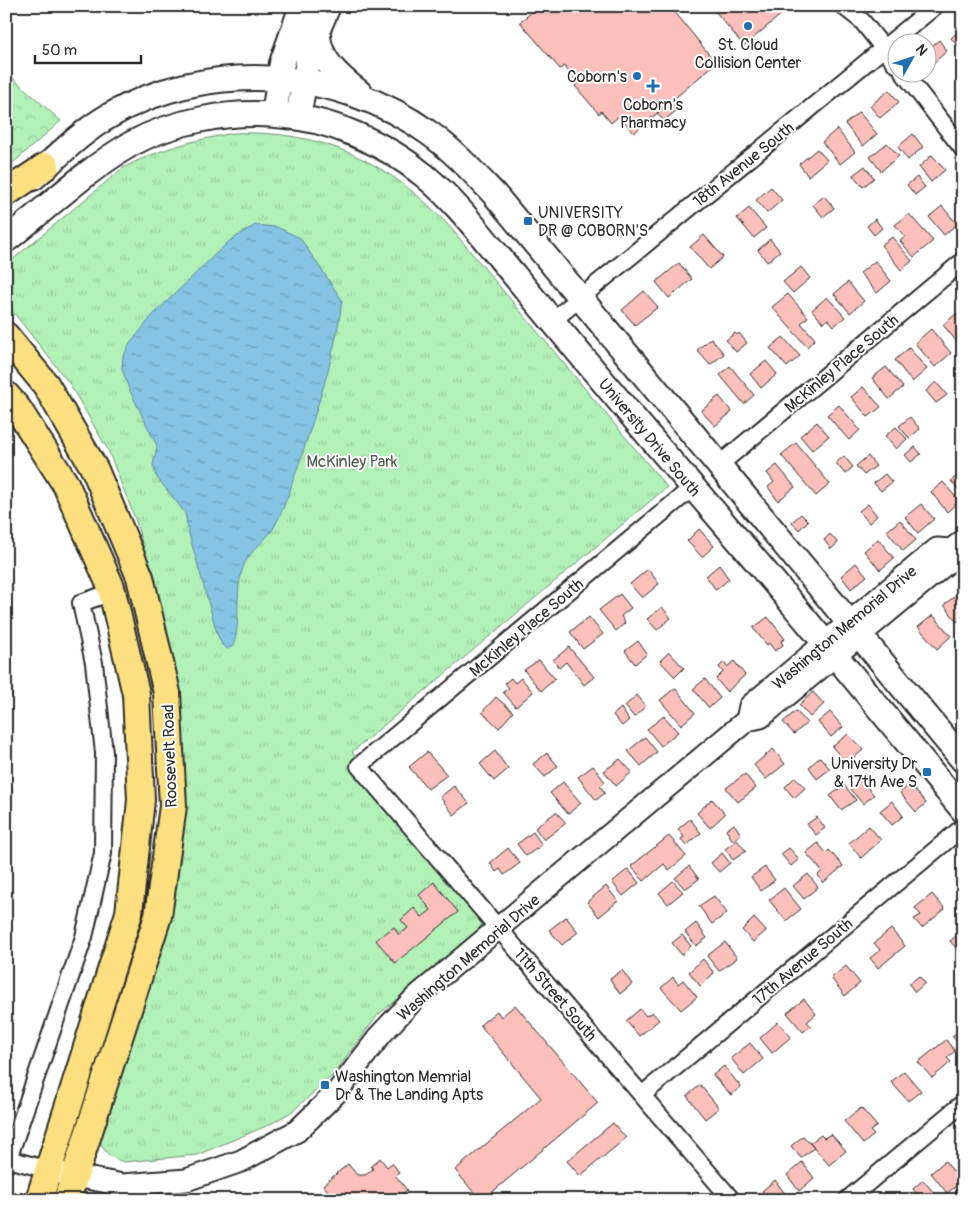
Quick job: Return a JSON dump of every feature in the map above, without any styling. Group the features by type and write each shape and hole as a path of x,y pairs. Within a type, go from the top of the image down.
{"main road":[{"path":"274,114 278,79 289,39 302,6"},
{"path":"298,118 311,45 328,6"},
{"path":"318,28 318,45 326,60 341,77 372,102"},
{"path":"6,202 46,166 108,116 156,94 212,81 240,78 304,82 343,91 372,102 410,121 451,151 495,195 963,760"},
{"name":"University Drive South","path":"6,240 93,170 144,137 197,121 236,115 274,114 331,126 384,148 424,175 477,230 963,810"},
{"path":"6,193 46,166"},
{"name":"Roosevelt Road","path":"6,336 46,384 95,470 140,577 167,693 173,806 158,916 71,1189"},
{"name":"Roosevelt Road","path":"6,395 18,409 66,485 112,592 136,694 140,809 129,913 39,1200"}],"street":[{"path":"843,6 862,21 886,51"},
{"name":"18th Avenue South","path":"552,321 935,6"},
{"path":"911,82 963,149"},
{"name":"McKinley Place South","path":"719,465 963,261"},
{"name":"McKinley Place South","path":"359,766 692,488"},
{"name":"Washington Memorial Drive","path":"7,1162 49,1170 71,1189 186,1180 241,1161 297,1131 337,1092 382,1033 416,997 747,720 750,706 854,629 937,549 957,546"},
{"path":"7,1162 84,937 103,853 104,754 94,664 81,603 112,592"},
{"name":"11th Street South","path":"359,766 732,1200"},
{"name":"17th Avenue South","path":"642,1095 963,827"},
{"path":"847,1200 963,1103"}],"green space":[{"path":"6,72 61,121 6,169"},
{"name":"McKinley Park","path":"234,133 297,137 326,144 353,154 403,184 450,227 667,487 352,752 482,916 483,923 476,932 378,1015 333,1075 293,1111 269,1125 197,1155 124,1162 109,1155 100,1141 166,921 180,706 173,655 136,521 108,450 69,383 6,303 6,265 123,168 136,161 177,146"}],"water":[{"path":"255,225 277,227 300,238 342,300 331,359 302,455 278,520 270,533 249,556 242,571 239,582 236,636 233,646 227,649 222,645 217,633 189,534 185,513 156,476 153,465 157,446 129,389 122,369 123,357 129,345 152,316 228,242"}],"building":[{"name":"Coborn's","path":"529,6 670,6 716,63 634,133 619,116 611,123 601,111 599,114 575,86 578,83 564,66 560,69 520,22 533,11"},
{"name":"St. Cloud Collision Center","path":"711,6 791,6 744,46"},
{"path":"963,29 963,52 951,38"},
{"path":"939,40 947,51 936,61 936,43"},
{"path":"889,90 899,102 880,118 870,106"},
{"path":"673,100 679,108 664,121 657,113"},
{"path":"859,112 877,134 863,146 845,124"},
{"path":"837,129 855,152 840,164 822,142"},
{"path":"913,134 923,147 908,160 898,147"},
{"path":"887,143 899,156 881,171 870,157"},
{"path":"817,149 827,160 808,176 799,164"},
{"path":"932,155 945,170 931,182 919,167"},
{"path":"865,166 874,178 863,187 853,175"},
{"path":"917,177 925,187 915,195 907,185"},
{"path":"771,187 782,200 767,213 756,200"},
{"path":"963,187 963,202 955,193"},
{"path":"824,196 834,208 823,217 813,205"},
{"path":"942,206 957,224 944,235 929,217"},
{"path":"749,208 766,228 754,238 737,218"},
{"path":"909,214 933,241 914,257 900,241 905,237 895,225"},
{"path":"875,219 882,228 874,235 867,226"},
{"path":"704,235 723,257 709,269 690,247"},
{"path":"892,237 912,261 901,270 881,245"},
{"path":"770,239 780,251 767,262 758,250"},
{"path":"875,261 891,281 877,293 860,273"},
{"path":"679,263 692,279 669,298 656,282"},
{"path":"801,267 810,278 793,293 783,282"},
{"path":"848,282 864,301 850,313 834,294"},
{"path":"644,291 658,307 635,325 622,310"},
{"path":"788,294 808,317 801,323 815,339 807,347 772,307"},
{"path":"827,297 845,317 834,326 828,319 823,323 812,310"},
{"path":"957,313 963,321 963,339 958,343 943,325"},
{"path":"931,329 951,353 935,367 915,343"},
{"path":"735,333 737,335 739,333 747,343 736,352 726,340"},
{"path":"783,337 800,356 787,367 770,348"},
{"path":"711,338 724,354 710,365 697,350"},
{"path":"909,348 927,369 912,382 895,360"},
{"path":"766,361 777,374 761,388 750,374"},
{"path":"730,366 754,395 744,404 720,375"},
{"path":"886,367 903,387 889,399 872,378"},
{"path":"936,382 947,395 936,403 926,391"},
{"path":"863,387 881,407 868,417 851,397"},
{"path":"719,396 732,412 715,426 701,411"},
{"path":"839,405 860,430 849,440 827,415"},
{"path":"910,417 920,429 909,438 899,426"},
{"path":"817,422 829,436 812,450 800,436"},
{"path":"896,427 907,439 896,449 885,436"},
{"path":"796,443 830,484 816,496 781,455"},
{"path":"915,447 921,454 911,462 905,455"},
{"path":"844,456 853,467 845,474 836,463"},
{"path":"868,456 876,466 864,475 856,466"},
{"path":"777,465 795,487 778,501 768,487 774,482 767,473"},
{"path":"963,471 963,495 951,481"},
{"path":"885,474 892,482 881,491 874,483"},
{"path":"943,482 959,501 947,512 931,492"},
{"path":"868,504 877,516 869,523 859,511"},
{"path":"921,504 934,519 918,533 905,517"},
{"path":"801,514 808,521 799,530 792,522"},
{"path":"900,520 916,540 903,551 887,531"},
{"path":"699,529 714,546 702,557 687,541"},
{"path":"830,534 838,543 831,549 824,540"},
{"path":"878,539 894,558 880,570 864,551"},
{"path":"856,563 867,576 851,589 841,576"},
{"path":"719,565 729,579 716,590 706,576"},
{"path":"648,569 659,584 642,598 630,584"},
{"path":"963,589 963,617 957,622 944,605"},
{"path":"620,594 631,608 621,616 625,623 616,631 599,610"},
{"path":"662,607 671,618 657,630 647,619"},
{"path":"933,615 951,636 937,649 918,627"},
{"path":"589,617 603,634 583,649 570,632"},
{"path":"768,617 785,639 781,641 783,645 775,651 769,643 767,645 753,628"},
{"path":"638,641 647,654 635,664 625,651"},
{"path":"569,647 594,677 584,685 566,662 559,668 553,660"},
{"path":"669,652 684,668 675,677 660,661"},
{"path":"6,656 10,656 12,696 6,696"},
{"path":"539,660 555,679 541,691 524,670"},
{"path":"734,661 745,675 727,692 716,679 723,672 719,667 724,662 727,667"},
{"path":"511,678 515,683 521,678 533,692 516,707 503,692 509,688 505,683"},
{"path":"705,679 720,698 709,708 693,689"},
{"path":"675,688 695,713 681,725 660,700"},
{"path":"813,692 824,704 810,717 799,705"},
{"path":"637,695 646,706 634,717 625,706"},
{"path":"496,697 513,712 499,728 482,712"},
{"path":"6,703 12,793 6,793"},
{"path":"621,708 629,720 622,726 613,715"},
{"path":"796,711 807,723 794,734 783,722"},
{"path":"830,712 843,727 831,737 818,722"},
{"path":"664,716 678,732 661,746 647,729"},
{"path":"848,734 863,750 847,763 832,747"},
{"path":"645,737 657,752 641,766 628,751"},
{"path":"773,749 785,764 766,779 754,765"},
{"path":"495,751 508,769 494,781 480,764"},
{"path":"427,752 447,775 428,789 409,767"},
{"path":"547,753 558,766 545,777 533,764"},
{"path":"820,757 830,769 817,779 809,767"},
{"path":"620,759 632,772 616,786 604,771"},
{"path":"593,766 605,782 600,786 605,793 596,800 578,777"},
{"path":"745,774 756,788 738,802 726,788"},
{"path":"795,777 805,788 794,798 785,787"},
{"path":"861,780 874,795 863,804 850,789"},
{"path":"563,782 581,803 568,814 550,793"},
{"path":"910,784 926,803 916,812 900,793"},
{"path":"844,785 856,800 841,810 830,796"},
{"path":"454,786 469,803 454,815 440,797"},
{"path":"712,799 725,814 710,828 697,813"},
{"path":"892,801 903,816 892,825 880,811"},
{"path":"556,812 566,823 544,840 535,828"},
{"path":"817,817 825,828 816,835 807,824"},
{"path":"690,819 701,833 686,846 681,839 684,837 678,829"},
{"path":"734,824 741,834 733,841 726,830"},
{"path":"869,826 881,840 861,858 849,843"},
{"path":"533,832 542,845 526,856 517,844"},
{"path":"669,836 686,856 669,870 664,864 644,881 631,866"},
{"path":"737,840 746,851 733,860 725,849"},
{"path":"818,843 826,853 829,850 843,866 823,883 818,875 822,871 806,853"},
{"path":"508,848 520,863 504,875 500,869 496,872 490,863"},
{"path":"789,848 799,859 791,866 781,854"},
{"path":"722,853 730,863 719,872 711,863"},
{"path":"689,866 699,879 685,889 675,878"},
{"path":"765,867 775,880 761,891 751,877"},
{"path":"628,869 639,883 623,896 612,882"},
{"path":"808,874 818,887 804,899 793,886"},
{"path":"673,881 683,892 668,904 659,893"},
{"path":"434,882 458,912 395,963 376,940 394,927 399,935 408,928 401,920 414,908 422,917 431,910 419,895"},
{"path":"606,886 618,901 599,917 587,902"},
{"path":"784,888 801,909 786,921 769,900"},
{"path":"932,894 945,909 922,928 914,919 921,915 915,908"},
{"path":"714,896 727,913 712,924 699,906"},
{"path":"566,917 578,932 562,945 549,930"},
{"path":"754,918 766,931 753,942 742,930"},
{"path":"696,923 707,938 696,946 685,932"},
{"path":"891,929 905,946 878,968 870,958 880,950 874,943"},
{"path":"963,930 963,952 961,954 950,941"},
{"path":"682,935 691,946 682,955 672,943"},
{"path":"725,942 737,958 719,971 707,956"},
{"path":"703,959 714,973 700,986 689,972"},
{"path":"846,966 860,983 845,996 831,978"},
{"path":"622,970 632,984 620,994 610,979"},
{"path":"919,976 925,983 915,992 909,984"},
{"path":"673,977 678,984 683,980 697,997 681,1010 661,988"},
{"path":"804,999 816,1014 807,1022 811,1026 803,1032 787,1013"},
{"path":"515,1005 598,1103 483,1200 480,1200 455,1170 541,1098 480,1025 497,1011 501,1017"},
{"path":"640,1009 646,1016 652,1012 659,1020 639,1036 626,1021"},
{"path":"778,1022 791,1037 772,1053 760,1038"},
{"path":"963,1028 963,1049 952,1036"},
{"path":"946,1040 955,1051 947,1058 951,1062 932,1078 918,1062"},
{"path":"750,1043 763,1059 744,1075 731,1058"},
{"path":"724,1066 741,1087 731,1095 713,1075"},
{"path":"904,1071 921,1091 908,1101 891,1082"},
{"path":"700,1085 719,1108 705,1119 687,1096"},
{"path":"861,1108 877,1126 870,1131 874,1135 863,1144 844,1121"},
{"path":"613,1123 626,1138 580,1176 567,1161"},
{"path":"831,1134 846,1151 829,1165 810,1143 821,1135 824,1138"},
{"path":"803,1136 814,1148 801,1158 791,1146"},
{"path":"380,1158 387,1167 392,1163 399,1172 395,1175 407,1190 397,1198 395,1195 389,1200 332,1200 332,1196 323,1185 348,1164 357,1175 365,1175 373,1169 371,1166"},
{"path":"945,1161 962,1182 947,1193 931,1173"},
{"path":"802,1162 814,1178 799,1191 787,1175"},
{"path":"775,1180 788,1198 785,1200 769,1200 762,1191"},
{"path":"923,1180 940,1200 922,1200 913,1189"}],"place":[{"name":"St. Cloud Collision Center","path":"748,26"},
{"name":"Coborn's","path":"637,76"},
{"name":"Coborn's Pharmacy","path":"653,86"},
{"name":"UNIVERSITY DR @ COBORN'S","path":"528,221"},
{"name":"University Dr & 17th Ave S","path":"927,772"},
{"name":"Washington Memrial Dr & The Landing Apts","path":"325,1085"}]}
